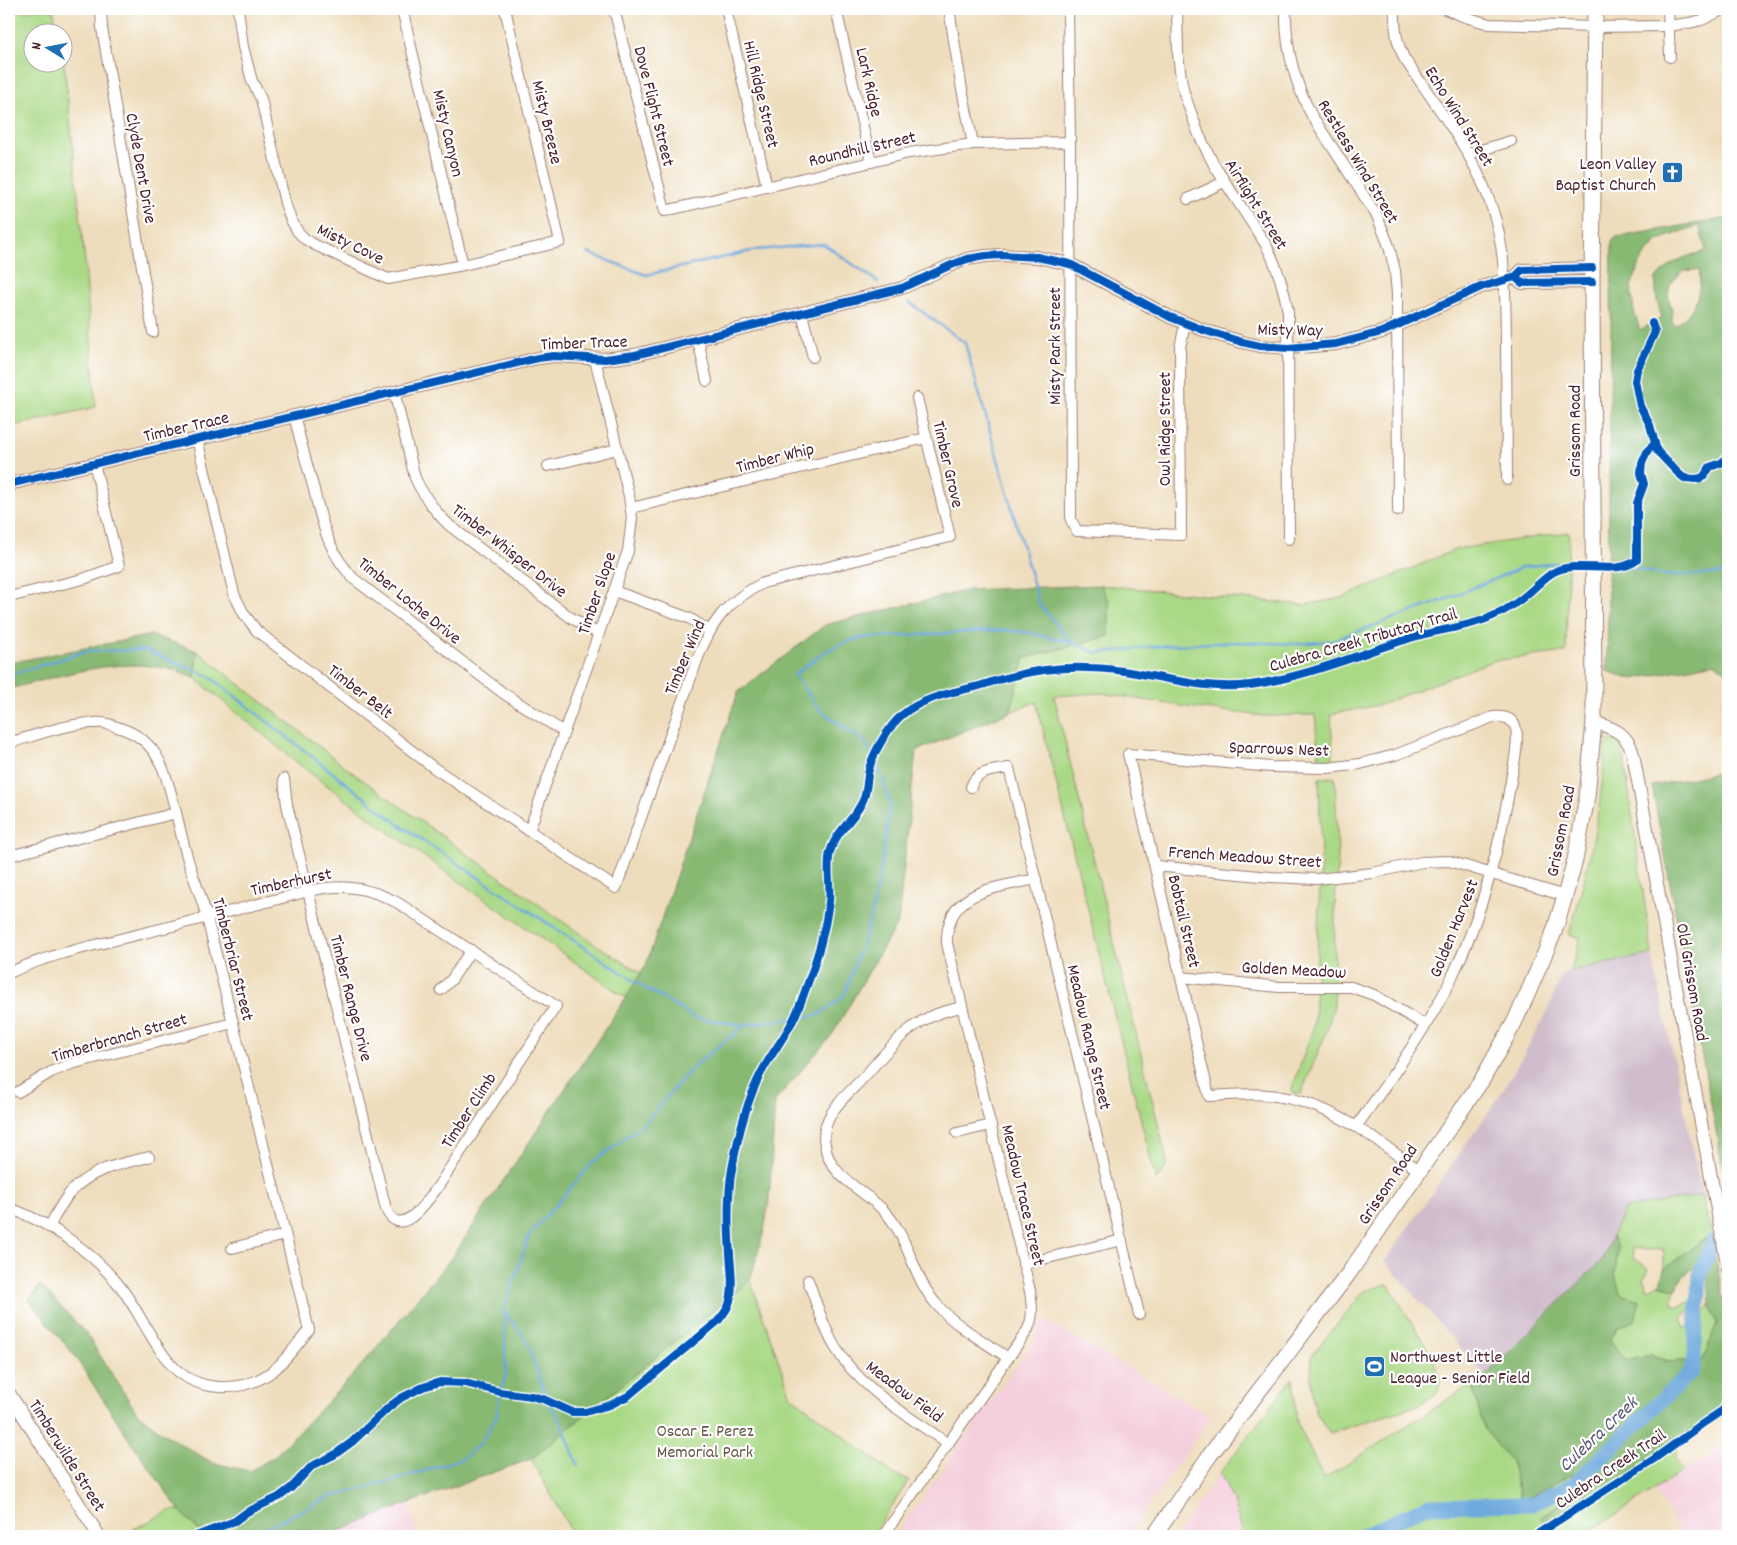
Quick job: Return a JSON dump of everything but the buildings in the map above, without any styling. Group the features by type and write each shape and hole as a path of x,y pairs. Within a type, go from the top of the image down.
{"main road":[{"name":"Grissom Road","path":"1154,1536 1210,1455 1349,1273 1482,1080 1514,1024 1542,962 1565,896 1575,860 1587,797 1594,722 1592,275 1595,9"}],"street":[{"name":"Clyde Dent Drive","path":"101,9 102,28 153,332"},
{"name":"Misty Cove","path":"238,9 241,38 249,72 261,99 285,203 291,220 305,239 388,279 463,265 560,242"},
{"name":"Misty Canyon","path":"402,9 463,265"},
{"name":"Misty Breeze","path":"505,9 560,242"},
{"name":"Dove Flight Street","path":"614,9 665,211"},
{"name":"Hill Ridge Street","path":"726,9 767,187"},
{"name":"Lark Ridge","path":"836,9 871,162"},
{"path":"949,9 960,84 973,144"},
{"name":"Misty Park Street","path":"1068,9 1070,520 1077,531 1181,535"},
{"name":"Airflight Street","path":"1177,9 1178,54 1184,93 1209,156 1266,245 1278,272 1286,303 1289,540"},
{"name":"Restless Wind Street","path":"1286,9 1286,29 1291,65 1304,100 1312,116 1377,216 1387,238 1395,271 1398,325 1398,511"},
{"name":"Echo Wind Street","path":"1395,9 1396,38 1404,58 1459,139 1484,185 1493,209 1510,278 1507,480"},
{"path":"1445,9 1489,24 1595,27 1668,26 1702,20 1724,9"},
{"path":"1668,9 1670,57"},
{"path":"1468,154 1511,141"},
{"name":"Roundhill Street","path":"665,211 909,152 973,144 1070,142"},
{"path":"1188,199 1224,182"},
{"name":"Timber Trace","path":"9,484 538,358 554,356 595,359 635,355 902,288 967,259 1001,255 1037,257 1070,264"},
{"name":"Misty Way","path":"1070,264 1185,323 1242,342 1260,346 1288,348 1336,344 1382,332 1464,294 1510,278"},
{"path":"1510,278 1522,283 1592,275"},
{"path":"802,314 813,358"},
{"name":"Owl Ridge Street","path":"1181,535 1180,348 1185,323"},
{"path":"698,340 707,381"},
{"name":"Timber Slope","path":"529,831 614,591 630,540 631,508 595,359"},
{"name":"Timber Whisper Drive","path":"394,391 415,478 421,492 434,510 450,526 570,617 599,634"},
{"name":"Timber Grove","path":"917,398 950,537"},
{"name":"Timber Loche Drive","path":"294,415 325,532 333,552 346,571 503,693 564,732"},
{"name":"Timber Whip","path":"631,508 926,438"},
{"name":"Timber Belt","path":"196,439 231,584 238,604 250,623 265,638 434,768 616,888"},
{"path":"548,466 617,449"},
{"path":"9,597 83,579 119,566 94,463"},
{"name":"Timber Wind","path":"616,888 696,663 716,621 733,602 744,593 763,583 950,537"},
{"path":"614,591 689,618 710,631"},
{"name":"Sparrows Nest","path":"1128,754 1271,767 1328,768 1360,764 1396,756 1493,717 1503,716 1509,720"},
{"name":"Golden Harvest","path":"1356,1127 1406,1056 1425,1025 1452,978 1475,923 1492,873 1504,826 1516,756 1517,729 1514,723 1509,720"},
{"name":"Timberbriar Street","path":"9,743 76,725 95,722 125,729 146,742 155,752 166,774 188,862 201,894 309,1330 276,1368 256,1381 241,1386 225,1388 195,1381 169,1363 135,1307 119,1285 84,1250 49,1227"},
{"name":"Old Grissom Road","path":"1594,722 1623,734 1633,754 1728,1270"},
{"name":"Bobtail Street","path":"1128,754 1209,1096 1248,1094 1280,1096 1315,1106 1356,1127"},
{"name":"Meadow Range Street","path":"971,787 973,780 978,774 1009,768 1139,1314"},
{"name":"Timber Range Drive","path":"284,779 287,805 386,1209 392,1218 398,1221"},
{"path":"9,856 176,813"},
{"name":"French Meadow Street","path":"1156,866 1270,877 1317,879 1373,873 1422,862 1449,861 1565,896"},
{"name":"Meadow Trace Street","path":"883,1536 1027,1331 1033,1311 1024,1264 991,1125 961,1008 947,943 947,934 950,920 956,909 966,899 980,892 1036,879"},
{"name":"Timberhurst","path":"9,973 22,966 66,953 309,891 342,886 375,892 398,903 556,1006"},
{"path":"441,990 452,979 471,950"},
{"name":"Golden Meadow","path":"1182,977 1279,987 1352,987 1374,995 1425,1025"},
{"name":"Timber Climb","path":"398,1221 411,1218 437,1188 556,1006"},
{"path":"961,1008 934,1015 906,1032 836,1107 826,1125 825,1145 830,1161 838,1172 872,1199 891,1218 904,1241 920,1280 932,1299 947,1315 1008,1358"},
{"name":"Timberbranch Street","path":"18,1092 44,1076 71,1064 233,1023"},
{"path":"957,1133 991,1125"},
{"path":"1356,1127 1419,1171"},
{"path":"9,1208 49,1227 70,1192 83,1180 107,1167 149,1157"},
{"path":"232,1248 285,1235"},
{"path":"1024,1264 1122,1240"},
{"name":"Meadow Field","path":"808,1280 827,1332 851,1370 873,1390 948,1444"},
{"name":"Timberwilde Street","path":"9,1393 99,1536"}],"shaded area":[{"path":"1652,954 1702,1195 1624,1209 1602,1260 1485,1376 1385,1261 1499,1097 1543,1020 1563,973"},
{"path":"1042,1319 1212,1416 1127,1536 895,1536 1034,1341"},
{"path":"1728,1445 1728,1518 1715,1536 1682,1536 1654,1488"},
{"path":"1220,1473 1232,1498 1244,1536 1177,1536"},
{"path":"409,1503 417,1536 327,1536"}],"green space":[{"path":"9,9 22,9 23,12 34,9 53,9 56,22 22,22 22,72 65,72 85,262 96,407 9,427"},
{"path":"1728,218 1728,673 1715,663 1633,679 1607,671 1612,241 1617,237","holes":["1699,225 1706,251 1678,260 1655,279 1657,300 1662,318 1640,330 1634,312 1631,286 1642,259 1657,241","1699,270 1700,278 1696,301 1688,314 1676,325 1672,323 1672,310 1668,296 1670,285 1682,271"]},
{"path":"1569,532 1566,652 1492,661 1379,705 1331,714 1333,760 1319,761 1315,715 1265,716 1187,707 1101,693 1054,696 1168,1165 1156,1180 1036,702 1010,712 1025,658 1109,636 1109,601 1101,585 1304,605 1342,598 1457,549"},
{"path":"1101,585 1109,601 1109,636 1025,658 1010,712 916,751 898,922 832,1035 775,1101 769,1201 764,1231 750,1280 531,1459 409,1503 327,1536 204,1536 179,1510 129,1439 74,1355 29,1300 40,1285 85,1332 137,1413 167,1436 213,1463 250,1471 274,1457 354,1374 450,1260 626,998 646,965 738,692 825,625 968,590"},
{"path":"151,635 197,651 195,678 163,668 120,665 64,675 9,689 9,663"},
{"path":"197,651 357,776 589,940 641,973 626,998 389,832 296,762 195,678"},
{"path":"1614,740 1620,743 1624,758 1652,954 1571,971 1580,938 1569,934 1593,841 1601,794 1605,746 1608,741"},
{"path":"1728,771 1728,1196 1652,786"},
{"path":"1335,777 1338,857 1335,906 1334,1005 1326,1033 1301,1094 1291,1092 1314,1025 1321,860 1319,778"},
{"path":"1702,1195 1711,1234 1664,1269 1663,1249 1632,1248 1634,1258 1649,1269 1643,1279 1648,1289 1660,1284 1675,1290 1671,1303 1677,1307 1690,1302 1692,1309 1681,1318 1685,1328 1699,1320 1710,1304 1717,1323 1703,1360 1668,1362 1651,1354 1626,1360 1610,1340 1617,1328 1635,1320 1640,1300 1620,1295 1615,1274 1618,1248 1612,1236 1624,1209"},
{"path":"1711,1234 1728,1322 1728,1404 1723,1410 1654,1459 1549,1527 1540,1517 1570,1497 1589,1478 1571,1475 1521,1501 1511,1461 1484,1429 1472,1384 1485,1376 1602,1260 1612,1236 1618,1248 1615,1273 1620,1294 1640,1300 1635,1320 1617,1328 1610,1340 1626,1360 1651,1354 1668,1362 1703,1360 1717,1323 1710,1304 1708,1274 1695,1267 1683,1276 1675,1290 1660,1284 1664,1269"},
{"name":"Oscar E. Perez Memorial Park","path":"750,1280 791,1396 895,1475 909,1480 872,1536 574,1536 531,1459"},
{"name":"Northwest Little League - Senior Field","path":"1388,1284 1432,1356 1441,1378 1437,1394 1416,1406 1330,1433 1317,1414 1313,1398 1311,1377 1312,1355 1364,1291"},
{"path":"1293,1378 1297,1422 1324,1479 1472,1384 1484,1429 1511,1461 1521,1500 1571,1475 1589,1478 1570,1497 1540,1517 1549,1527 1654,1459 1686,1435 1677,1448 1675,1458 1683,1471 1581,1536 1244,1536 1232,1498 1220,1473"},
{"path":"179,1510 204,1536 120,1536 169,1511"}],"waterway":[{"path":"588,253 646,275 756,250 824,244 878,282"},
{"path":"909,302 965,343 1039,604 1071,642"},
{"path":"249,1536 330,1497 398,1479 462,1459 481,1443 497,1415 500,1392 506,1375 504,1310 529,1236 593,1162 644,1124 693,1067 745,1025 819,1015 844,996 871,917 884,850 890,803 880,772 865,742 821,711 794,675 810,663 832,648 859,638 1004,630 1025,632 1071,642 1097,653 1170,645 1237,642 1296,644 1331,641 1447,599 1523,567 1556,563 1573,564"},
{"path":"1619,566 1665,575 1728,573"},
{"path":"9,675 88,651 145,650 209,676 397,823 639,984 695,1018 744,1025"},
{"name":"Culebra Creek","path":"1363,1536 1427,1506 1532,1504 1573,1485 1693,1370 1700,1275 1713,1241"},
{"path":"504,1310 527,1341 547,1401 560,1420 578,1465"}],"cycle path":[{"path":"9,484 538,358 554,356 605,359 635,355 902,288 967,259 986,256 1037,257 1070,264 1170,317 1206,331 1260,346 1288,348 1336,344 1382,332 1481,287 1515,277 1522,270 1592,268"},
{"path":"1515,277 1522,283 1592,282"},
{"path":"1652,323 1655,332 1637,370 1635,381 1640,406 1650,425 1657,451 1684,478 1701,478 1710,467 1721,463 1728,457"},
{"name":"Culebra Creek Tributary Trail","path":"196,1536 235,1521 247,1512 279,1497 291,1488 312,1466 334,1455 352,1442 389,1407 401,1398 423,1387 440,1382 465,1383 500,1392 543,1399 572,1412 585,1412 610,1405 628,1396 717,1322 727,1309 731,1292 732,1279 728,1222 729,1190 734,1157 743,1120 761,1073 795,1016 813,969 823,936 827,913 829,858 833,844 861,805 865,795 869,769 882,740 897,720 910,709 927,700 1013,676 1055,669 1107,669 1188,683 1229,686 1250,685 1292,677 1414,637 1467,625 1487,618 1515,604 1545,578 1564,568 1618,567 1628,565 1637,560 1637,503 1644,484 1641,473 1642,463 1648,450 1655,444"},
{"name":"Culebra Creek Trail","path":"1534,1536 1654,1459 1723,1410 1728,1403"}],"place":[{"name":"Leon Valley Baptist Church","path":"1672,173"},
{"name":"Northwest Little League - Senior Field","path":"1374,1366"}]}
